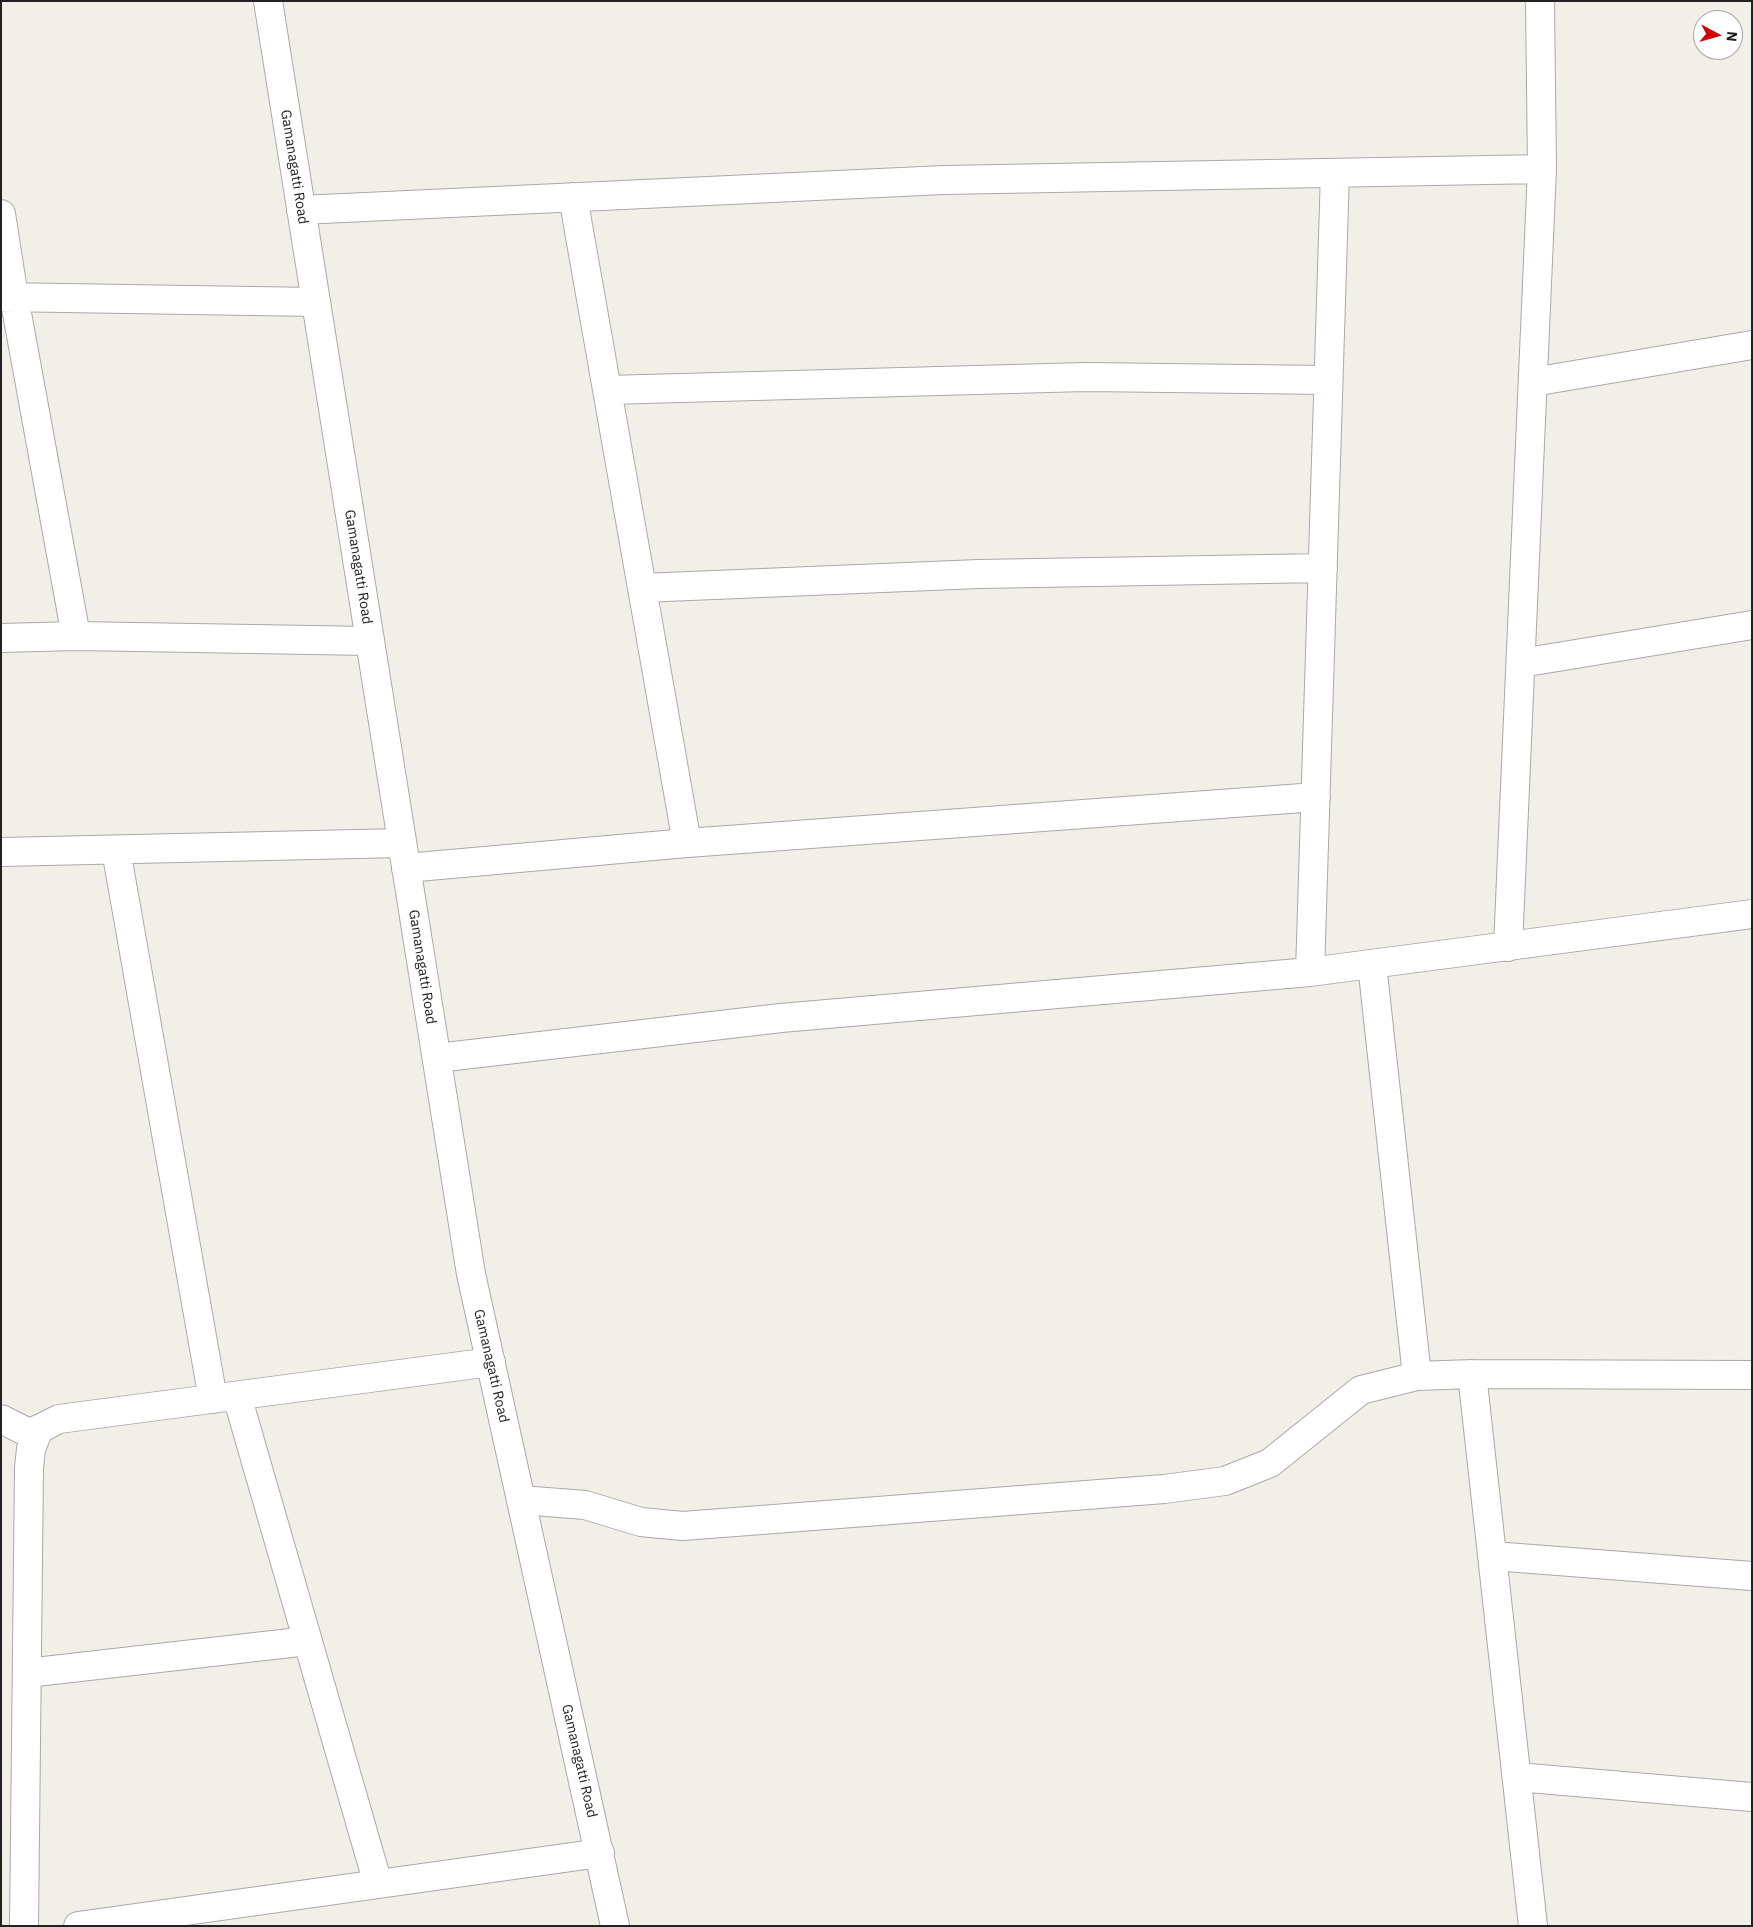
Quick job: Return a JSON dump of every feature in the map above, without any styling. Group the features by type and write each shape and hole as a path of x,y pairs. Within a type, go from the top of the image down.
{"street":[{"name":"Gamanagatti Road","path":"268,1 471,1274 616,1926"},
{"path":"1508,947 1542,169 1540,1"},
{"path":"301,210 944,180 1542,169"},
{"path":"1310,972 1335,173"},
{"path":"573,197 687,843"},
{"path":"1,214 7,297 76,636"},
{"path":"7,297 316,302"},
{"path":"1533,382 1752,345"},
{"path":"608,390 1086,377 1328,380"},
{"path":"642,588 979,574 1322,568"},
{"path":"1521,663 1752,625"},
{"path":"1,638 76,636 370,641"},
{"path":"1,852 116,850 404,855 687,843 1316,797"},
{"path":"116,850 225,1397 308,1641 378,1884"},
{"path":"436,1058 781,1018 1310,972 1752,914"},
{"path":"1372,964 1417,1376"},
{"path":"1,1419 29,1433 59,1419 490,1362"},
{"path":"1472,1374 1533,1926"},
{"path":"521,1500 585,1505 641,1522 683,1526 1164,1489 1225,1481 1270,1463 1362,1390 1417,1376 1472,1374 1752,1375"},
{"path":"24,1926 29,1468 31,1449 39,1429"},
{"path":"1493,1556 1752,1576"},
{"path":"27,1673 308,1641"},
{"path":"1517,1777 1752,1797"},
{"path":"78,1926 600,1853"}]}
